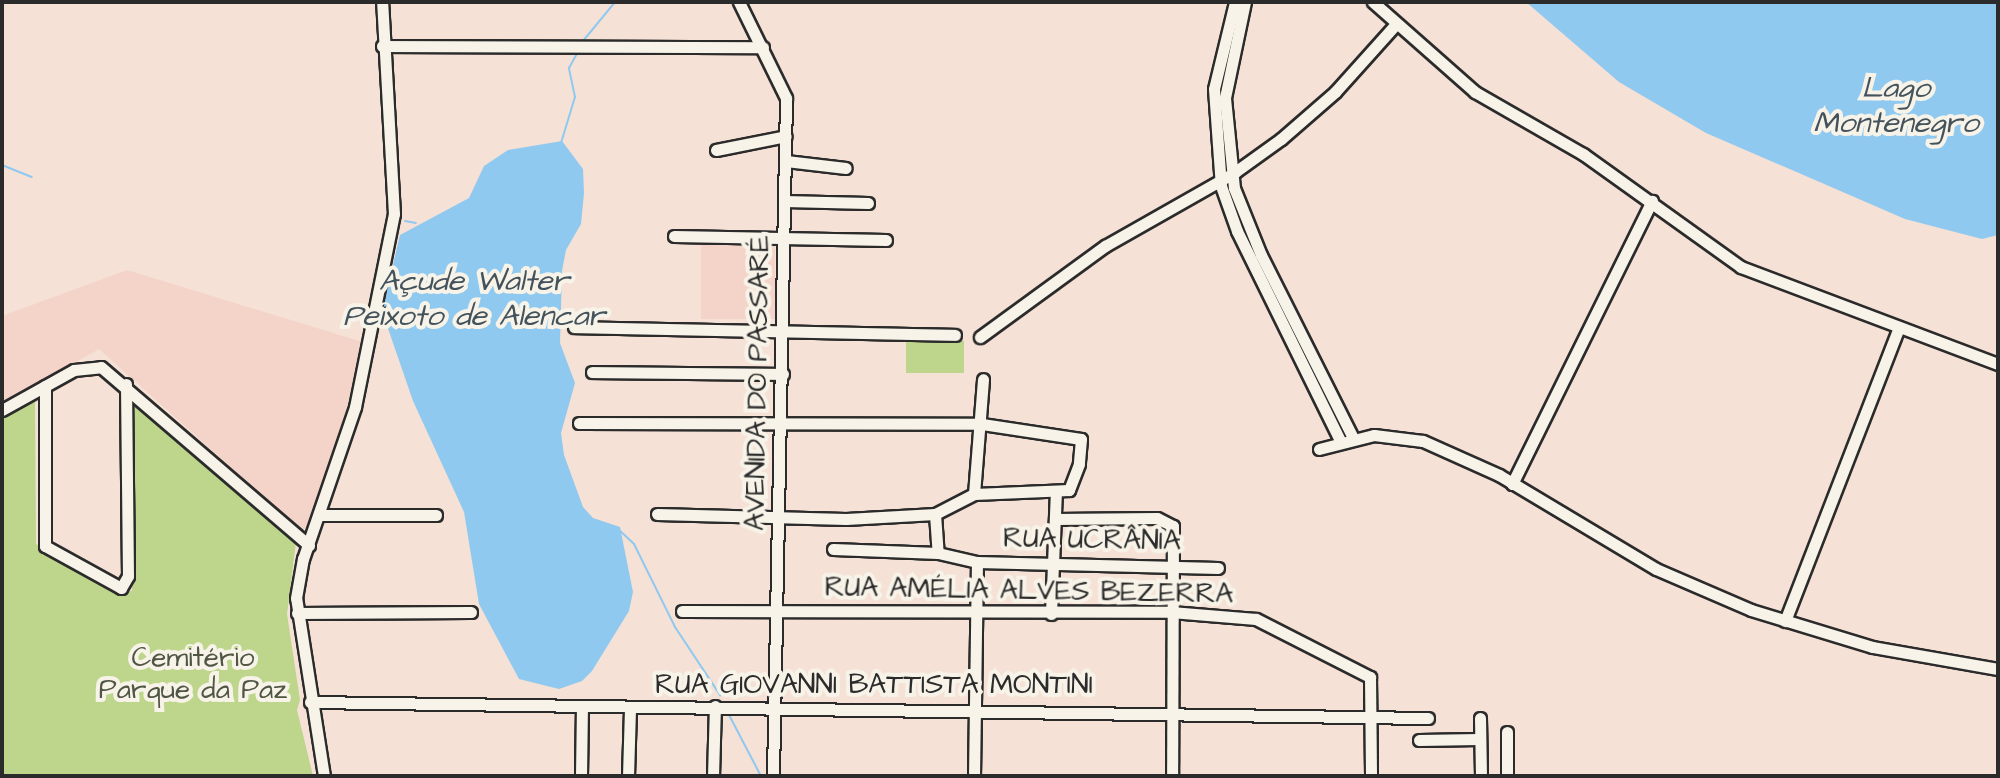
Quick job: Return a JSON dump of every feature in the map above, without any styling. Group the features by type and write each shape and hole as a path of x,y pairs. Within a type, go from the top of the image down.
{"street":[{"path":"324,776 297,613 299,577 355,407 394,214 382,46 382,2"},
{"name":"AVENIDA DO PASSARÉ","path":"739,2 786,98 779,613 773,776"},
{"path":"1235,2 1214,89 1226,177 1347,440"},
{"path":"1226,177 1225,98 1245,2"},
{"path":"1373,2 1475,92 1652,201 1757,275 1998,364"},
{"path":"980,337 1105,246 1226,177 1335,92 1396,24"},
{"path":"382,46 763,47"},
{"path":"716,150 786,136"},
{"path":"786,161 846,168"},
{"path":"784,201 868,203"},
{"path":"1512,484 1652,201"},
{"path":"674,236 886,240"},
{"path":"574,327 784,329 955,335"},
{"path":"1785,621 1899,327"},
{"path":"2,410 45,386 95,365 126,384 309,545"},
{"path":"592,372 783,374"},
{"path":"974,494 982,424 983,379"},
{"path":"45,386 45,546 121,588 127,584 126,384"},
{"path":"579,423 982,424 1076,436 1082,445 1074,486 1056,491 974,494 935,514 780,517 657,514"},
{"path":"1319,449 1374,435 1423,441 1512,484 1656,569 1785,621 1873,647 1998,669"},
{"path":"1051,614 1056,491"},
{"path":"833,549 938,553 935,514"},
{"path":"320,515 436,515"},
{"path":"1055,519 1166,521 1173,529 1172,776"},
{"name":"RUA UCRÂNIA","path":"938,553 977,568 1054,564 1218,568"},
{"path":"974,776 979,614 977,568"},
{"name":"RUA AMÉLIA ALVES BEZERRA","path":"682,611 1171,612 1256,619 1315,646 1370,677 1374,715"},
{"path":"297,613 471,612"},
{"name":"RUA GIOVANNI BATTISTA MONTINI","path":"313,706 715,706 1172,711 1428,718"},
{"path":"713,776 715,706"},
{"path":"581,776 582,707"},
{"path":"628,776 630,707"},
{"path":"1371,776 1374,715"},
{"path":"1480,718 1481,776"},
{"path":"1507,732 1507,776"},
{"path":"1419,740 1479,739"}],"shaded area":[{"path":"701,241 775,241 775,319 701,319"},
{"path":"127,270 366,343 311,525 301,530 99,349 2,403 2,316"}],"green space":[{"path":"906,341 964,341 964,373 906,373"},
{"name":"Cemitério Parque da Paz","path":"35,394 36,544 113,592 132,591 128,397 134,394 296,542 287,614 300,700 297,710 313,776 2,776 2,412"}],"water":[{"name":"Lago Montenegro","path":"1526,2 1998,2 1998,235 1982,239 1905,219 1706,133 1619,82"},
{"name":"Açude Walter Peixoto de Alencar","path":"562,141 583,169 584,193 581,224 566,250 562,271 560,343 575,383 561,433 564,455 583,507 593,518 620,527 633,592 629,611 592,671 582,681 559,689 519,679 479,604 464,512 413,401 382,311 400,235 469,198 484,166 508,150"}],"waterway":[{"path":"583,41 615,2"},
{"path":"561,143 575,97 569,68 579,50"},
{"path":"2,165 32,177"},
{"path":"405,221 416,223"},
{"path":"618,529 634,544 675,627 720,695"},
{"path":"728,713 761,776"}]}
